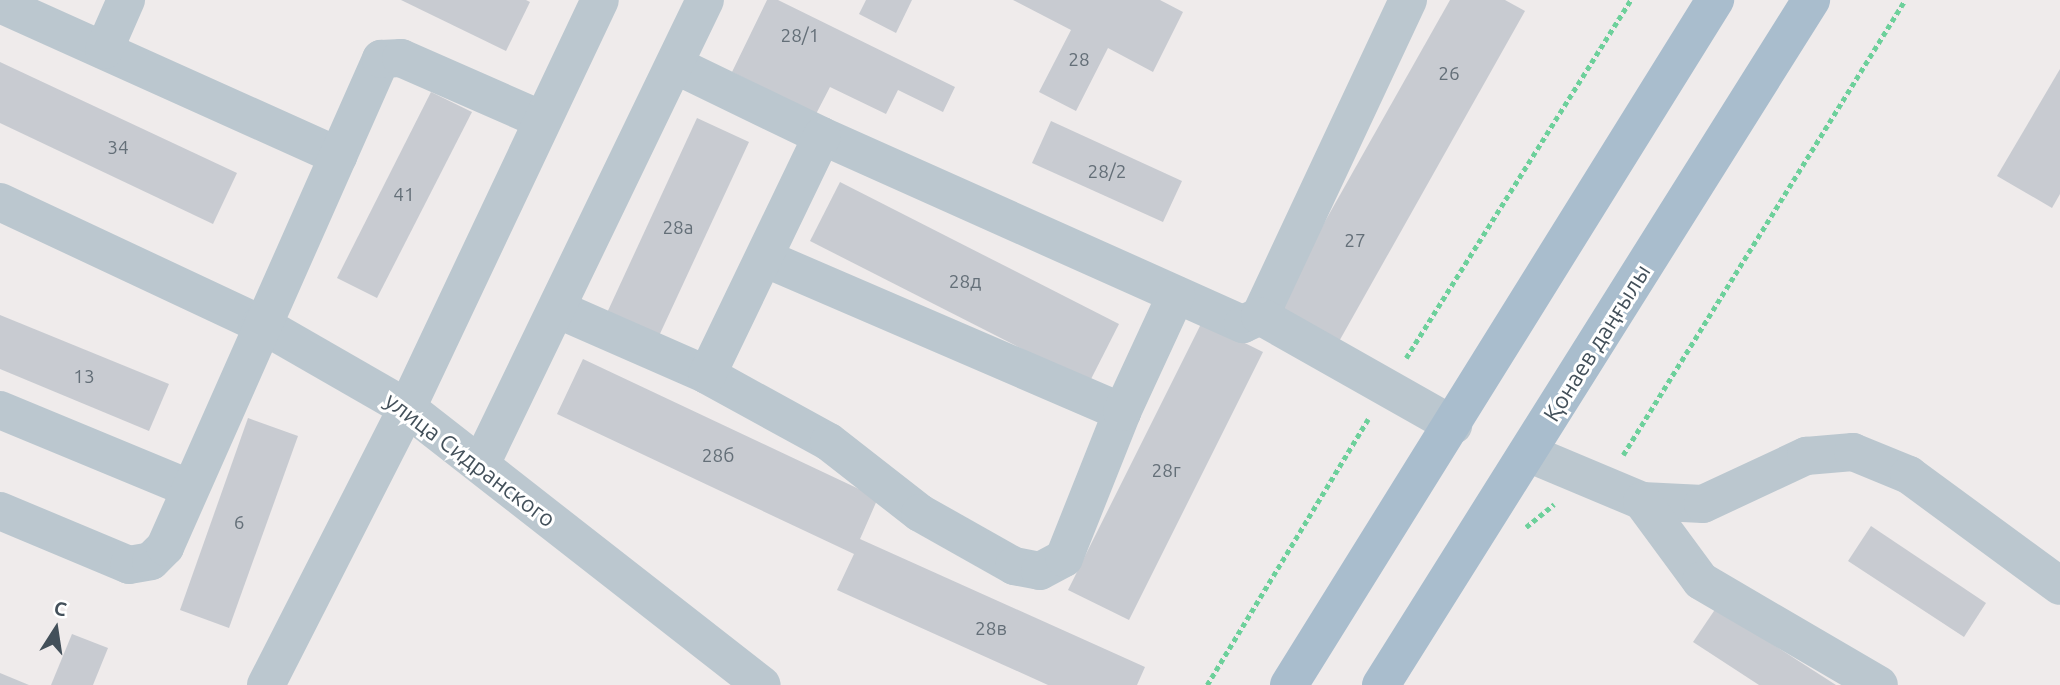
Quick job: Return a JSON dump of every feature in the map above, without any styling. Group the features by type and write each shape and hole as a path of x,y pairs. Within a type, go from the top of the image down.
{"main road":[{"path":"1289,685 1715,0"},
{"name":"Қонаев даңғылы","path":"1381,685 1811,0"}],"street":[{"path":"104,50 126,0"},
{"path":"265,685 407,408 600,0"},
{"path":"481,464 705,0"},
{"path":"675,65 822,136 1242,324 1260,316 1408,0"},
{"path":"0,4 338,156"},
{"path":"0,511 129,565 151,561 165,547 188,488 381,59 401,58 542,120"},
{"path":"707,375 822,136"},
{"name":"улица Сидранского","path":"0,202 261,324 407,408 762,685"},
{"path":"764,258 1122,412"},
{"path":"557,309 707,375 829,442 920,513 1026,569 1049,568 1064,558 1122,412 1176,295"},
{"path":"1260,316 1388,386 1452,425"},
{"path":"0,410 188,488"},
{"path":"1528,453 1592,482 1642,500 1703,504 1806,456 1853,452 1909,475 2060,586"},
{"path":"1642,500 1701,581 1879,685"}],"path":[{"path":"1207,685 1388,386 1631,0"},
{"path":"1520,534 1535,515 1618,465 1905,0"}],"building":[{"path":"401,0 526,0 530,2 506,51"},
{"path":"767,0 778,0 955,87 943,112 898,90 886,114 830,87 816,114 732,72"},
{"path":"866,0 912,0 896,33 859,14"},
{"path":"1013,0 1160,0 1183,12 1153,72 1108,48 1076,111 1039,92 1071,30"},
{"path":"1450,0 1505,0 1525,11 1337,345 1275,310"},
{"path":"0,62 237,173 213,224 0,123"},
{"path":"2060,69 2060,194 2052,208 1997,176"},
{"path":"431,92 472,112 377,298 337,278"},
{"path":"697,118 749,142 658,338 606,315"},
{"path":"1051,121 1182,181 1163,222 1032,163"},
{"path":"840,182 1119,324 1089,383 810,241"},
{"path":"0,315 169,384 149,431 0,369"},
{"path":"1202,322 1263,352 1129,620 1068,590"},
{"path":"583,359 878,498 860,539 1145,667 1137,685 1048,685 837,590 854,554 557,414"},
{"path":"248,418 298,436 229,628 180,610"},
{"path":"1871,526 1986,603 1964,637 1848,561"},
{"path":"1716,608 1836,685 1759,685 1693,642"},
{"path":"72,634 108,648 93,685 51,685"},
{"path":"0,673 29,685 0,685"}]}
